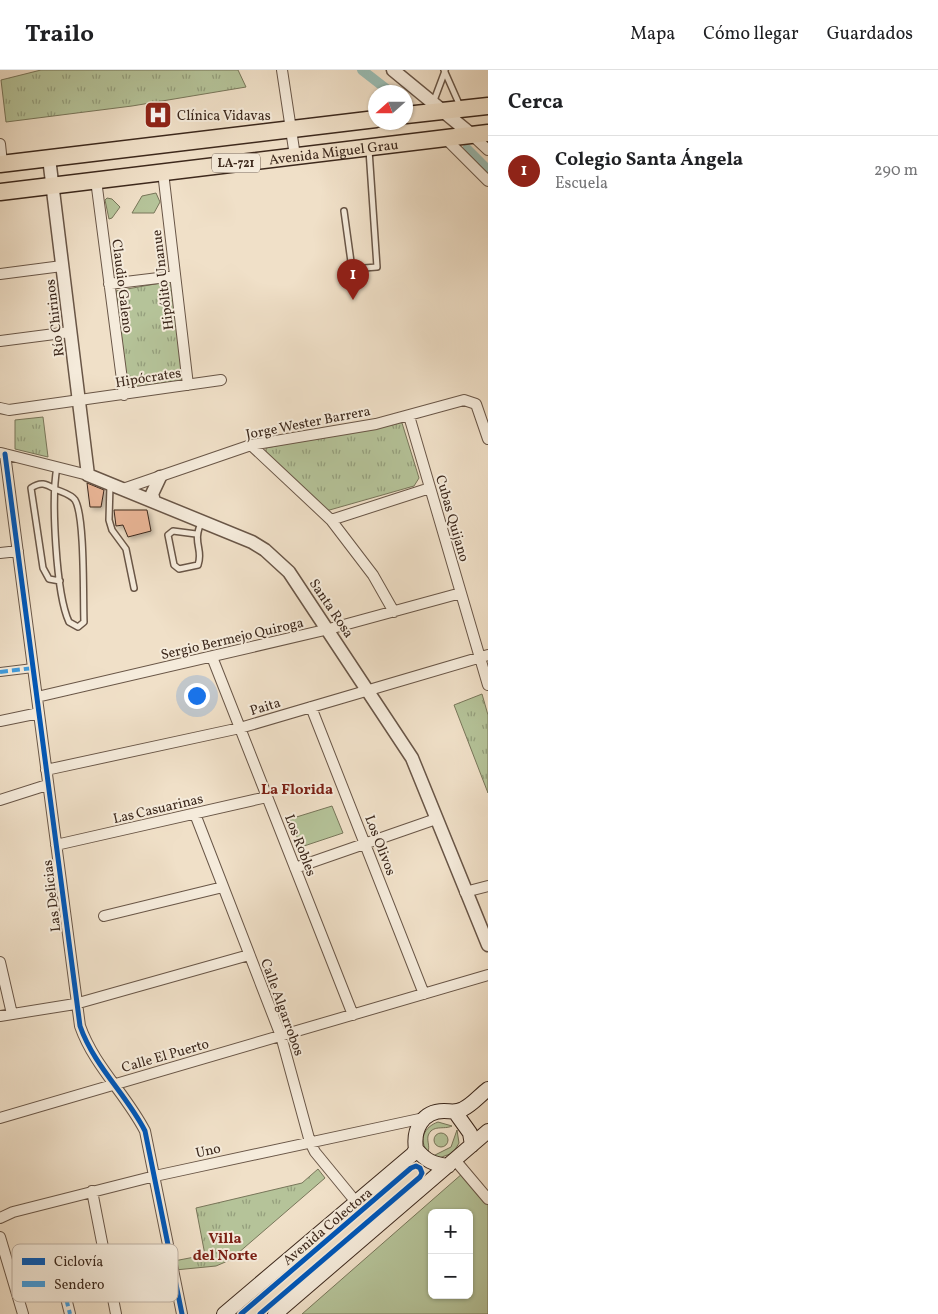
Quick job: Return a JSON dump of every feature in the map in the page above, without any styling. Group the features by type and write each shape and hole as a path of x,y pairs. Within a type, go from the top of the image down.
{"main road":[{"path":"413,113 437,107 461,109 488,106"},
{"name":"Avenida Miguel Grau","path":"1,164 368,120"},
{"name":"Avenida Miguel Grau","path":"0,192 480,134"},
{"path":"451,1163 433,1164 424,1158 416,1149 414,1138 417,1127 424,1118 433,1112 455,1112 464,1109 488,1089"},
{"path":"455,1112 470,1133 472,1145"},
{"path":"275,1314 488,1131"},
{"name":"Avenida Colectora","path":"224,1314 416,1149"}],"street":[{"path":"282,70 295,156"},
{"path":"392,70 437,107 480,134 488,150"},
{"path":"445,138 488,182"},
{"path":"0,144 1,164"},
{"name":"Río Chirinos","path":"49,158 88,474"},
{"name":"Hipólito Unanue","path":"163,172 188,385"},
{"name":"Claudio Galeno","path":"96,180 124,395"},
{"path":"0,274 62,266"},
{"path":"109,284 175,276"},
{"path":"0,341 70,332"},
{"name":"Hipócrates","path":"0,408 9,410 79,402 222,380"},
{"name":"Jorge Wester Barrera","path":"123,489 252,445 409,416 464,400 472,400 480,410 488,439"},
{"name":"Cubas Quijano","path":"409,416 461,593 484,656 488,685"},
{"path":"252,445 331,520 373,575 394,612"},
{"name":"Santa Rosa","path":"3,453 88,474 252,542 279,562 298,584 329,629 412,758 488,945"},
{"name":"Las Delicias","path":"3,453 18,551 75,1004 85,1041 92,1056 145,1131 168,1244"},
{"path":"154,501 152,494 160,476"},
{"path":"331,520 430,488"},
{"path":"0,553 18,551"},
{"name":"Sergio Bermejo Quiroga","path":"37,697 329,629 461,593"},
{"name":"Paita","path":"46,770 240,728 484,656"},
{"name":"Los Robles","path":"212,657 353,1015"},
{"path":"0,672 33,668"},
{"name":"Los Olivos","path":"311,707 424,994"},
{"path":"0,721 39,713"},
{"path":"0,800 47,784"},
{"name":"Las Casuarinas","path":"56,845 267,797"},
{"name":"Calle Algarrobos","path":"195,814 281,1036 310,1142 315,1152 356,1202"},
{"path":"295,868 436,818"},
{"path":"465,892 488,886"},
{"path":"104,916 223,887"},
{"path":"0,1016 75,1004 249,955"},
{"path":"0,962 12,1014"},
{"path":"281,1036 488,975"},
{"name":"Calle El Puerto","path":"0,1118 281,1036"},
{"name":"Uno","path":"0,1218 14,1212 155,1176 424,1118"},
{"path":"451,1163 488,1199"},
{"path":"92,1191 102,1244"},
{"path":"0,1237 12,1277"},
{"name":"Las Delicias","path":"178,1294 182,1314"},
{"path":"19,1302 23,1314"}],"lane":[{"path":"437,107 444,70"},
{"path":"444,70 461,109"},
{"path":"344,212 352,269 377,267 369,147"},
{"path":"57,467 53,488 63,610 69,622 78,627 84,622 80,522 74,498 53,488 43,483 31,488 43,568 49,579 60,580"},
{"path":"110,484 109,520 112,530 126,549 134,588"},
{"path":"196,534 173,531 168,535 174,565 179,569 198,565 200,559 196,534 202,521"}],"green space":[{"path":"41,70 238,70 246,87 132,106 6,122 1,80"},
{"path":"156,193 160,202 154,213 132,213 142,196"},
{"path":"107,198 112,199 120,207 112,218 109,219 105,200"},
{"path":"172,281 184,381 128,390 116,291"},
{"path":"43,417 48,457 15,449 15,420"},
{"path":"395,422 402,423 419,478 414,486 326,511 266,452 266,448"},
{"path":"482,694 488,715 488,793 454,705"},
{"path":"332,806 343,833 301,847 290,819"},
{"path":"438,1122 452,1126 435,1129 430,1132 428,1136 428,1152 423,1143 424,1134 429,1127"},
{"path":"457,1130 459,1143 453,1153 439,1158 433,1156 451,1147"},
{"path":"438,1133 444,1133 448,1140 444,1147 438,1147 434,1143 434,1137"},
{"path":"318,1169 325,1178 230,1260 216,1266 178,1270 178,1260 205,1255 196,1208 302,1183"},
{"path":"463,1173 488,1203 488,1314 302,1314"}],"building":[{"path":"87,483 104,490 101,507 90,507"},
{"path":"114,510 147,510 151,531 128,537 123,525 116,526"}],"waterway":[{"path":"362,70 381,85"},
{"path":"467,149 488,170"}],"marked path":[{"path":"0,672 33,668"},
{"path":"67,1302 70,1314"}],"cycle path":[{"path":"5,454 80,1026 93,1054 145,1131 168,1244"},
{"path":"241,1314 411,1168 416,1166 420,1168 422,1173 420,1177 260,1314"},
{"path":"178,1294 182,1314"}],"place":[{"name":"Clínica Vidavas","path":"158,115"},
{"name":"Colegio Santa Ángela","path":"353,300"}],"district":[{"name":"La Florida","path":"297,789"},
{"name":"Villa del Norte","path":"225,1246"}]}
